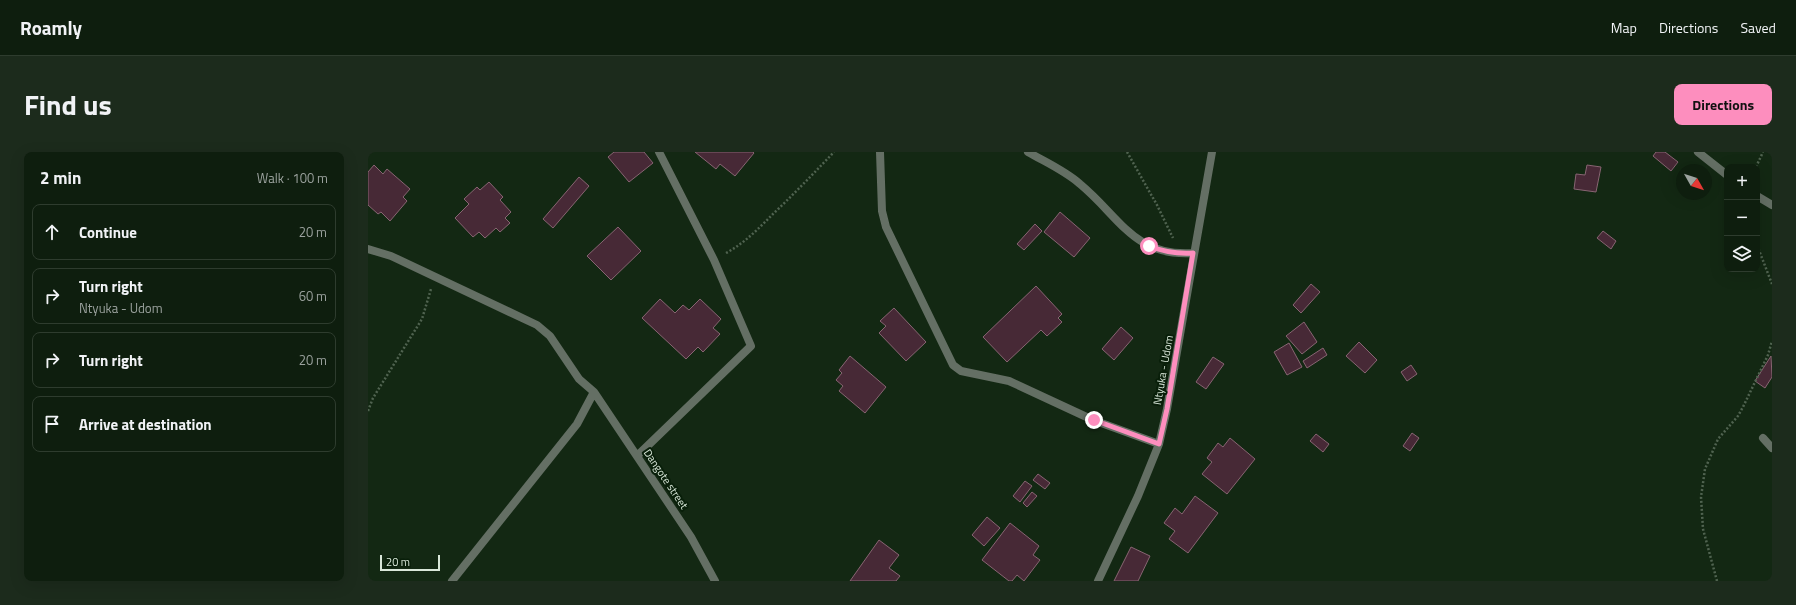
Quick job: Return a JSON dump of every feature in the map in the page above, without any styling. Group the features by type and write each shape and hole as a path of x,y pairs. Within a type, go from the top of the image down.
{"street":[{"path":"637,456 751,346 714,260 659,152"},
{"path":"880,152 882,211 886,227 953,365 961,371 1009,380 1094,420 1159,444"},
{"path":"1028,152 1062,171 1079,183 1134,237 1149,246 1163,251 1178,254 1193,253"},
{"name":"Ntyuka - Udom","path":"1098,581 1138,496 1159,444 1167,409 1193,253 1212,152"},
{"path":"1698,152 1724,173"},
{"path":"1760,198 1772,205"},
{"name":"Dangote street","path":"368,249 391,256 537,326 550,336 579,380 594,392 692,537 715,581"},
{"path":"452,581 577,424 594,392"},
{"path":"1763,438 1772,448"}],"path":[{"path":"714,260 740,245 751,236 834,152"},
{"path":"1127,152 1170,230 1178,254"},
{"path":"1757,164 1763,152"},
{"path":"1760,252 1772,284"},
{"path":"368,411 373,398 422,319 435,278"},
{"path":"1717,581 1703,529 1701,496 1705,469 1718,439 1738,416 1743,407 1768,355 1772,341"}],"building":[{"path":"614,152 644,152 653,163 629,182 608,157"},
{"path":"695,152 754,153 735,176 720,164 716,169"},
{"path":"1656,152 1665,152 1678,162 1671,171 1653,156"},
{"path":"374,165 383,174 387,169 410,189 403,197 407,201 390,221 381,212 378,214 368,205 368,172"},
{"path":"1587,165 1601,167 1596,192 1574,189 1576,174 1585,175"},
{"path":"579,177 589,186 553,228 543,219"},
{"path":"489,182 503,197 500,200 511,212 505,218 510,223 500,232 496,228 485,238 479,232 473,237 455,218 469,204 464,199 477,187 480,190"},
{"path":"1060,212 1090,238 1074,257 1044,232"},
{"path":"1035,224 1042,231 1024,250 1017,244"},
{"path":"618,227 641,251 611,280 587,256"},
{"path":"1603,231 1616,241 1611,249 1597,238"},
{"path":"1311,284 1320,292 1301,313 1293,305"},
{"path":"1036,286 1062,314 1058,318 1062,322 1047,336 1041,330 1007,362 983,337"},
{"path":"660,299 675,313 683,305 689,310 700,299 721,319 713,328 720,334 703,352 698,347 686,359 642,318"},
{"path":"894,308 926,342 906,361 879,333 886,326 880,321"},
{"path":"1304,322 1317,342 1302,354 1286,336"},
{"path":"1121,327 1133,338 1114,360 1102,349"},
{"path":"1359,342 1377,360 1365,373 1346,356"},
{"path":"1289,343 1302,367 1287,375 1274,352"},
{"path":"1323,348 1327,355 1307,368 1303,361"},
{"path":"850,356 886,387 865,413 839,391 843,386 836,380 842,373 839,370"},
{"path":"1771,356 1772,377 1765,388 1755,381"},
{"path":"1213,357 1224,364 1206,389 1196,382"},
{"path":"1411,365 1417,374 1407,381 1401,372"},
{"path":"1412,433 1419,438 1410,451 1403,446"},
{"path":"1316,434 1329,444 1323,452 1310,441"},
{"path":"1230,438 1255,459 1227,494 1202,474 1212,462 1207,458 1218,443 1223,447"},
{"path":"1038,474 1050,483 1045,489 1033,480"},
{"path":"1025,481 1032,486 1020,502 1013,496"},
{"path":"1032,492 1037,496 1027,507 1023,503"},
{"path":"1195,496 1218,513 1188,553 1169,539 1175,531 1164,523 1175,508 1182,514"},
{"path":"987,517 1000,528 984,546 972,535"},
{"path":"1010,523 1039,546 1033,555 1040,560 1024,581 1017,575 1012,581 1009,581 982,560"},
{"path":"879,540 899,555 889,568 900,576 896,581 850,581"},
{"path":"1131,547 1150,556 1138,581 1114,581"}],"route":[{"path":"1094,420 1159,444 1167,409 1184,314 1193,253 1178,254 1149,246"}]}
